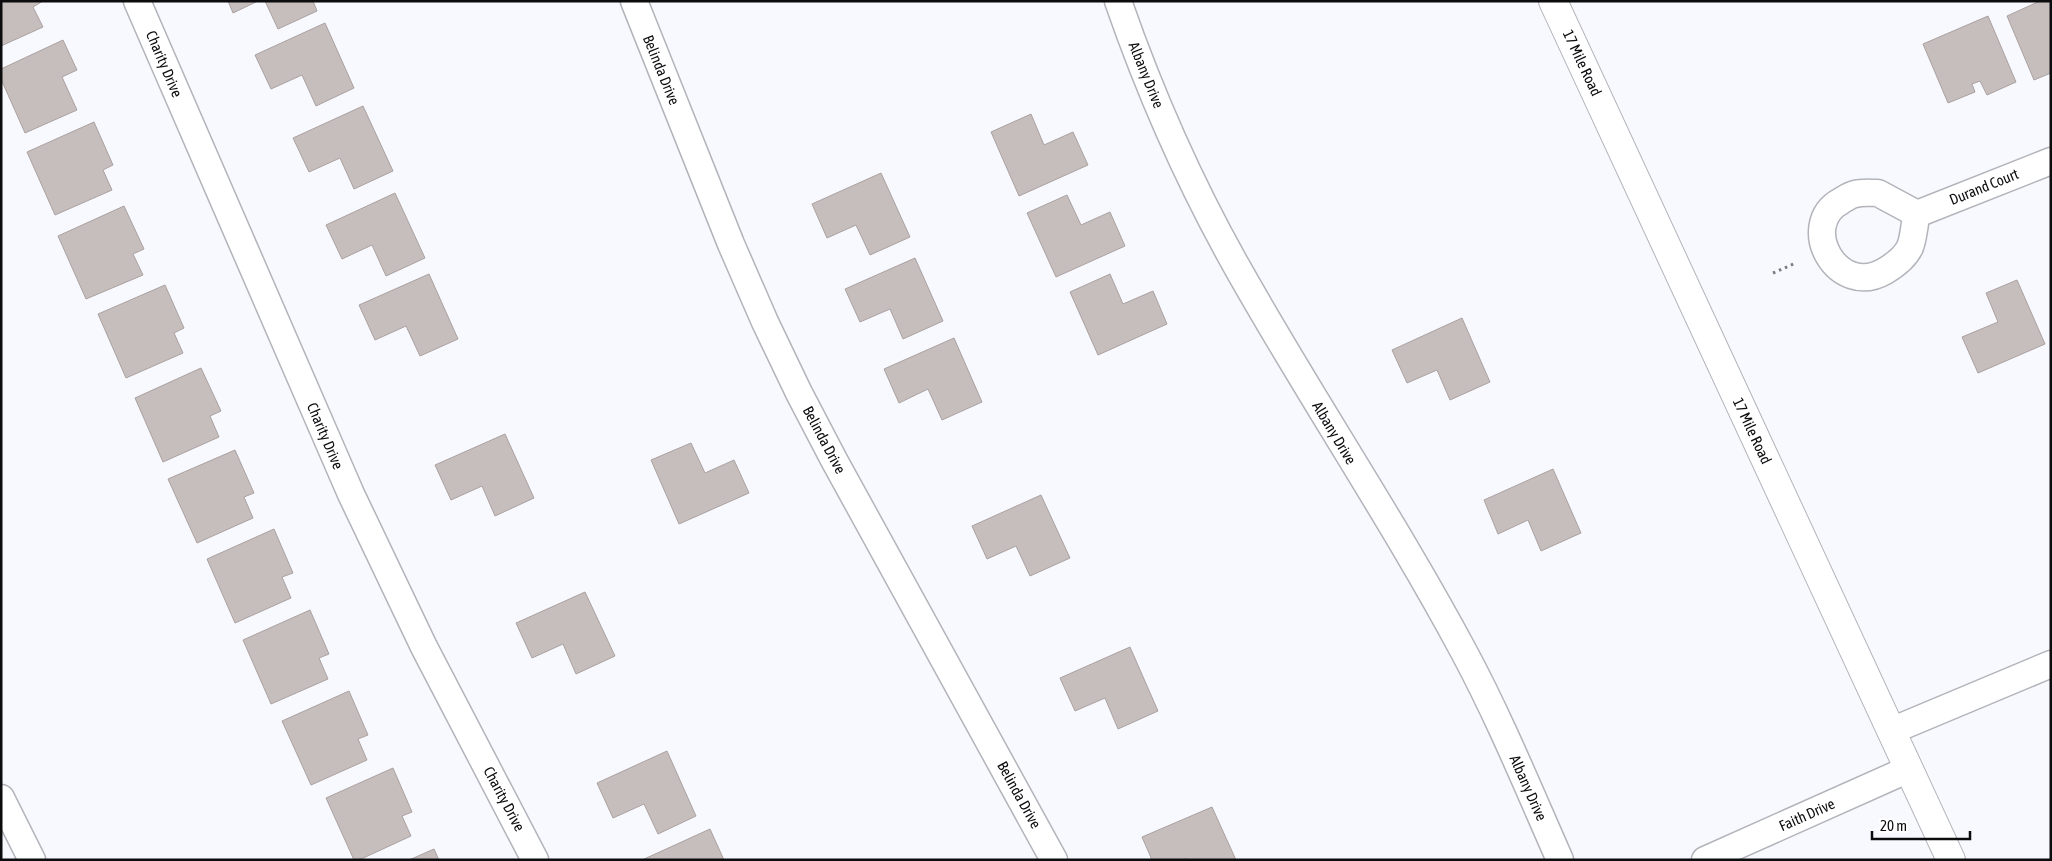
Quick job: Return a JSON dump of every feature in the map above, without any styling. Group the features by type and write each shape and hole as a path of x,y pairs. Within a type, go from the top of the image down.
{"main road":[{"name":"17 Mile Road","path":"1553,1 1952,860"}],"street":[{"name":"Charity Drive","path":"137,1 351,494 420,638 535,860"},
{"name":"Belinda Drive","path":"634,1 731,244 799,393 852,495 1054,860"},
{"name":"Albany Drive","path":"1118,1 1140,63 1205,207 1237,267 1464,652 1503,730 1560,860"},
{"name":"Durand Court","path":"1917,214 2051,161"},
{"path":"1891,731 2051,664"},
{"name":"Faith Drive","path":"1705,860 1909,769"},
{"path":"1,798 32,860"}],"path":[{"path":"1773,273 1796,263"}],"building":[{"path":"1,1 43,1 33,7 43,27 1,46"},
{"path":"228,1 258,1 233,13"},
{"path":"265,1 313,1 317,11 278,29"},
{"path":"2040,1 2051,1 2051,73 2034,80 2007,16"},
{"path":"1988,16 2016,82 1987,95 1980,81 1972,84 1975,92 1948,103 1923,44"},
{"path":"325,23 354,88 316,106 302,75 271,89 255,55"},
{"path":"63,40 77,70 62,77 77,110 25,133 1,79 1,69"},
{"path":"363,106 393,171 354,189 340,158 309,172 293,138"},
{"path":"1031,114 1044,145 1073,132 1088,165 1019,196 991,132"},
{"path":"94,122 113,165 103,170 112,190 55,215 27,152"},
{"path":"881,173 910,237 870,255 856,225 827,238 812,204"},
{"path":"395,193 425,258 386,276 372,245 342,259 326,225"},
{"path":"1067,195 1081,225 1110,212 1125,246 1056,277 1027,213"},
{"path":"124,206 144,249 133,254 143,275 86,299 58,236"},
{"path":"915,258 943,321 903,339 890,309 860,322 845,289"},
{"path":"429,274 458,339 420,356 406,326 375,340 359,305"},
{"path":"1110,274 1123,304 1153,291 1167,324 1098,355 1070,292"},
{"path":"2017,280 2045,344 1978,373 1962,337 1998,322 1986,293"},
{"path":"165,285 184,328 174,333 183,353 126,378 98,314"},
{"path":"1462,318 1490,382 1450,400 1437,370 1407,383 1392,350"},
{"path":"954,338 982,402 942,420 928,389 899,403 884,369"},
{"path":"201,368 221,411 210,416 219,437 163,462 135,398"},
{"path":"505,434 534,498 495,516 482,486 451,500 435,465"},
{"path":"691,443 705,473 734,460 749,493 679,524 651,460"},
{"path":"235,450 254,493 244,497 253,518 197,543 168,479"},
{"path":"1553,469 1581,533 1541,551 1528,520 1498,534 1484,500"},
{"path":"1041,495 1070,558 1030,576 1016,546 987,559 972,526"},
{"path":"274,529 293,573 282,577 291,598 235,623 207,559"},
{"path":"585,592 615,656 576,674 563,644 532,658 516,623"},
{"path":"310,610 329,654 319,658 328,679 271,704 243,640"},
{"path":"1130,647 1158,711 1118,729 1105,698 1075,711 1060,678"},
{"path":"349,691 368,735 358,739 367,760 311,785 282,721"},
{"path":"667,751 696,816 658,834 644,804 613,818 597,783"},
{"path":"393,768 412,812 402,816 411,836 359,860 354,860 326,798"},
{"path":"1212,807 1236,860 1187,860 1186,858 1182,860 1152,860 1142,837"},
{"path":"710,829 724,860 642,860"},
{"path":"434,849 439,860 409,860"}]}
